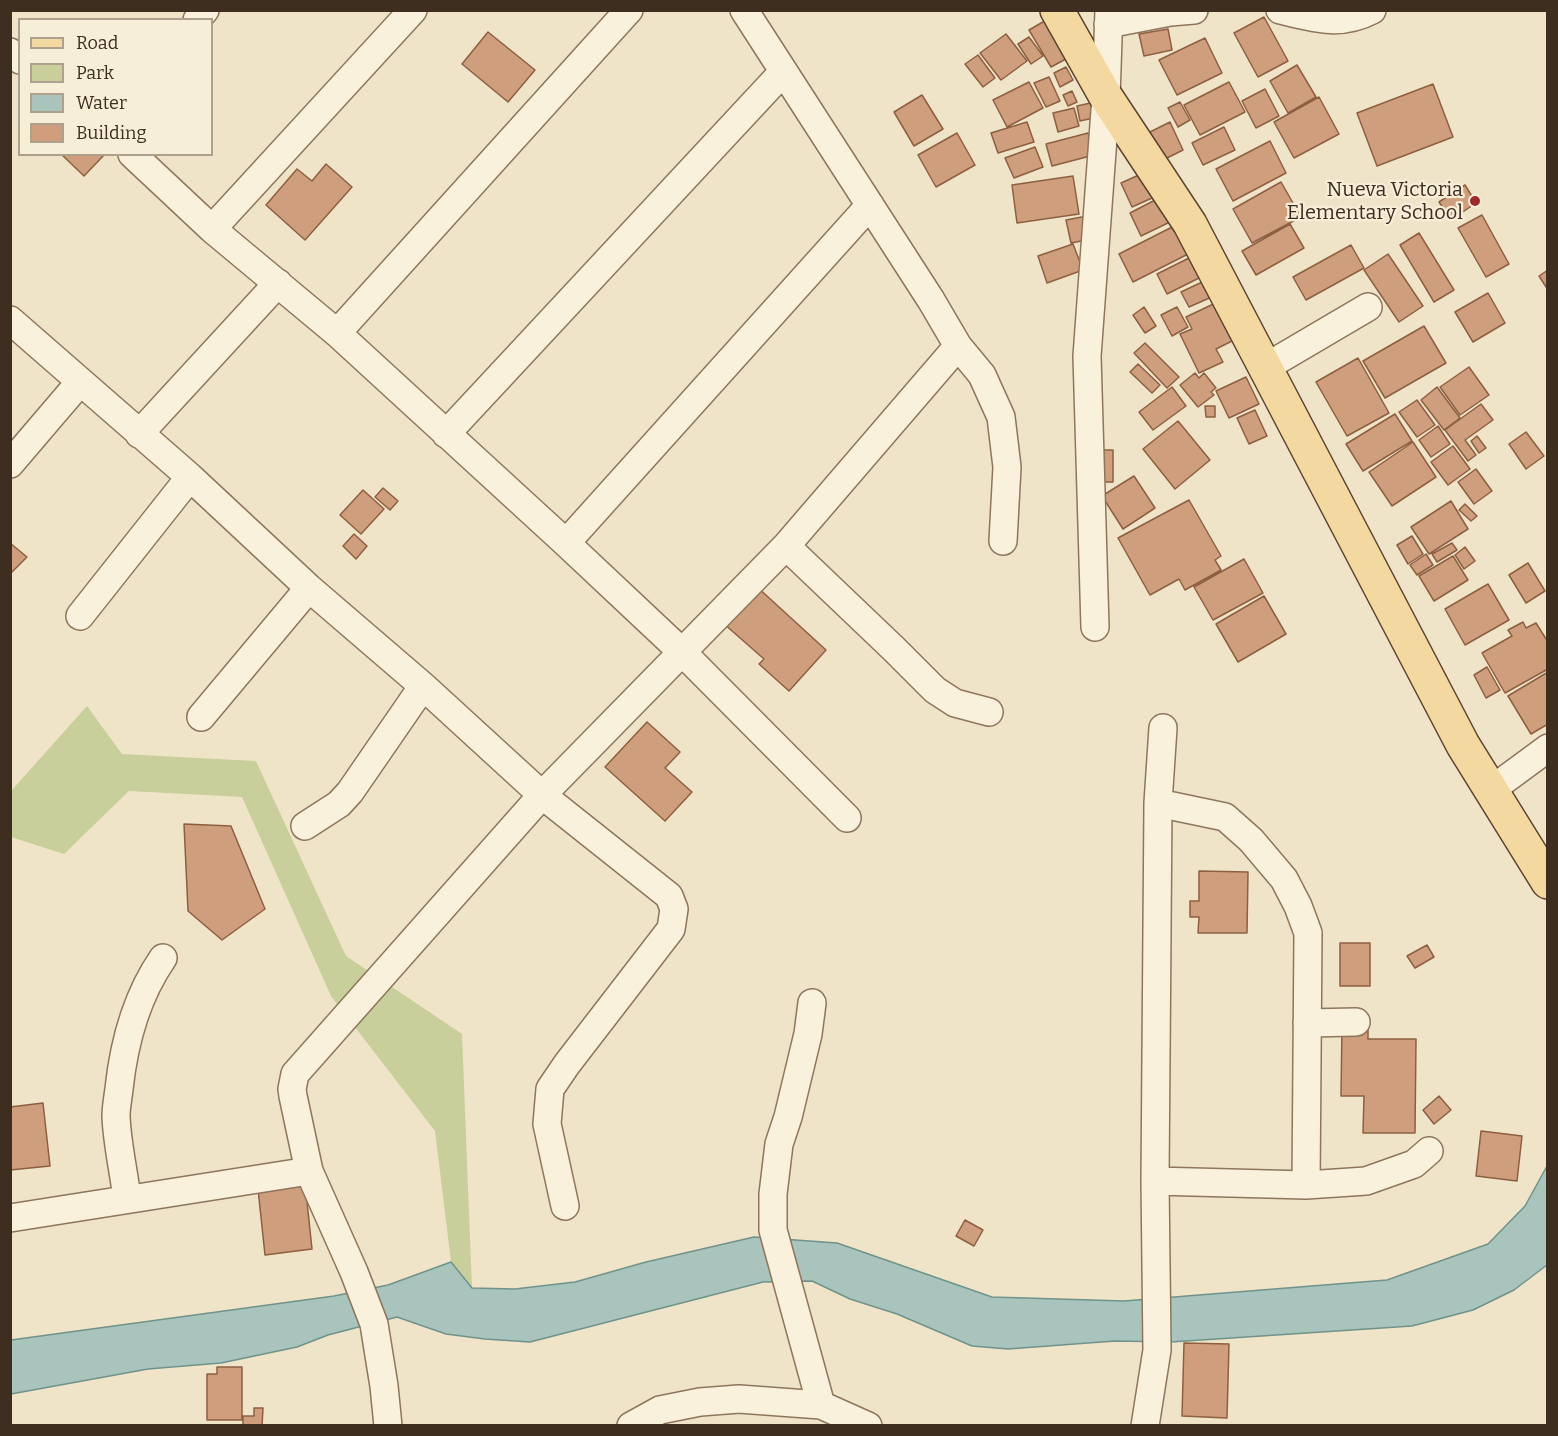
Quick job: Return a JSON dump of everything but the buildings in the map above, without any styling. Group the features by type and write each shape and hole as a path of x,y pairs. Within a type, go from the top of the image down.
{"main road":[{"path":"1057,10 1106,96 1190,224 1463,745 1548,882"}],"street":[{"path":"212,229 413,10"},
{"path":"337,333 629,10"},
{"path":"744,10 931,300 958,346 982,375 1001,417 1007,467 1003,541"},
{"path":"1095,627 1087,356 1106,96 1109,17 1194,10"},
{"path":"1280,10 1320,19 1339,20 1357,18 1372,10"},
{"path":"446,434 783,72"},
{"path":"134,156 212,229 337,333 566,543 682,652 847,818"},
{"path":"566,543 870,205"},
{"path":"139,434 278,284"},
{"path":"1266,367 1368,307"},
{"path":"10,320 190,477 309,588 423,686 542,795 669,896 674,909 671,929 550,1089 547,1124 565,1206"},
{"path":"388,1425 374,1324 354,1272 309,1171 293,1096 295,1074 542,795 786,546 958,346"},
{"path":"10,464 80,382"},
{"path":"80,616 190,477"},
{"path":"786,546 935,690 955,703 989,712"},
{"path":"201,717 309,588"},
{"path":"305,826 339,804 350,792 423,686"},
{"path":"1145,1425 1157,1350 1155,1181 1158,802 1163,728"},
{"path":"1491,790 1548,748"},
{"path":"1158,802 1225,817 1251,840 1284,879 1298,906 1308,933 1306,1185"},
{"path":"128,1199 116,1116 122,1065 130,1026 138,1004 149,978 163,958"},
{"path":"812,1003 808,1034 794,1084 788,1117 779,1144 773,1194 773,1230 820,1405"},
{"path":"1307,1023 1356,1022"},
{"path":"1155,1181 1306,1185 1366,1181 1414,1164 1429,1151"},
{"path":"10,1218 309,1171"},
{"path":"631,1425 660,1410 700,1402 740,1399 820,1405 868,1425"}],"green space":[{"path":"87,706 122,754 256,761 346,956 462,1034 472,1288 451,1262 435,1131 331,996 242,797 129,791 64,854 11,837 11,791"}],"water":[{"path":"1547,1166 1547,1265 1514,1290 1473,1310 1412,1326 1171,1342 1115,1341 1008,1349 972,1346 897,1314 850,1299 812,1281 763,1282 530,1342 446,1334 397,1317 328,1335 297,1347 221,1363 148,1369 11,1394 11,1340 334,1296 388,1285 451,1262 472,1288 515,1289 575,1282 646,1262 754,1237 837,1243 992,1297 1124,1301 1387,1280 1488,1244 1525,1206"}],"place":[{"name":"Nueva Victoria Elementary School","path":"1475,201"}]}
